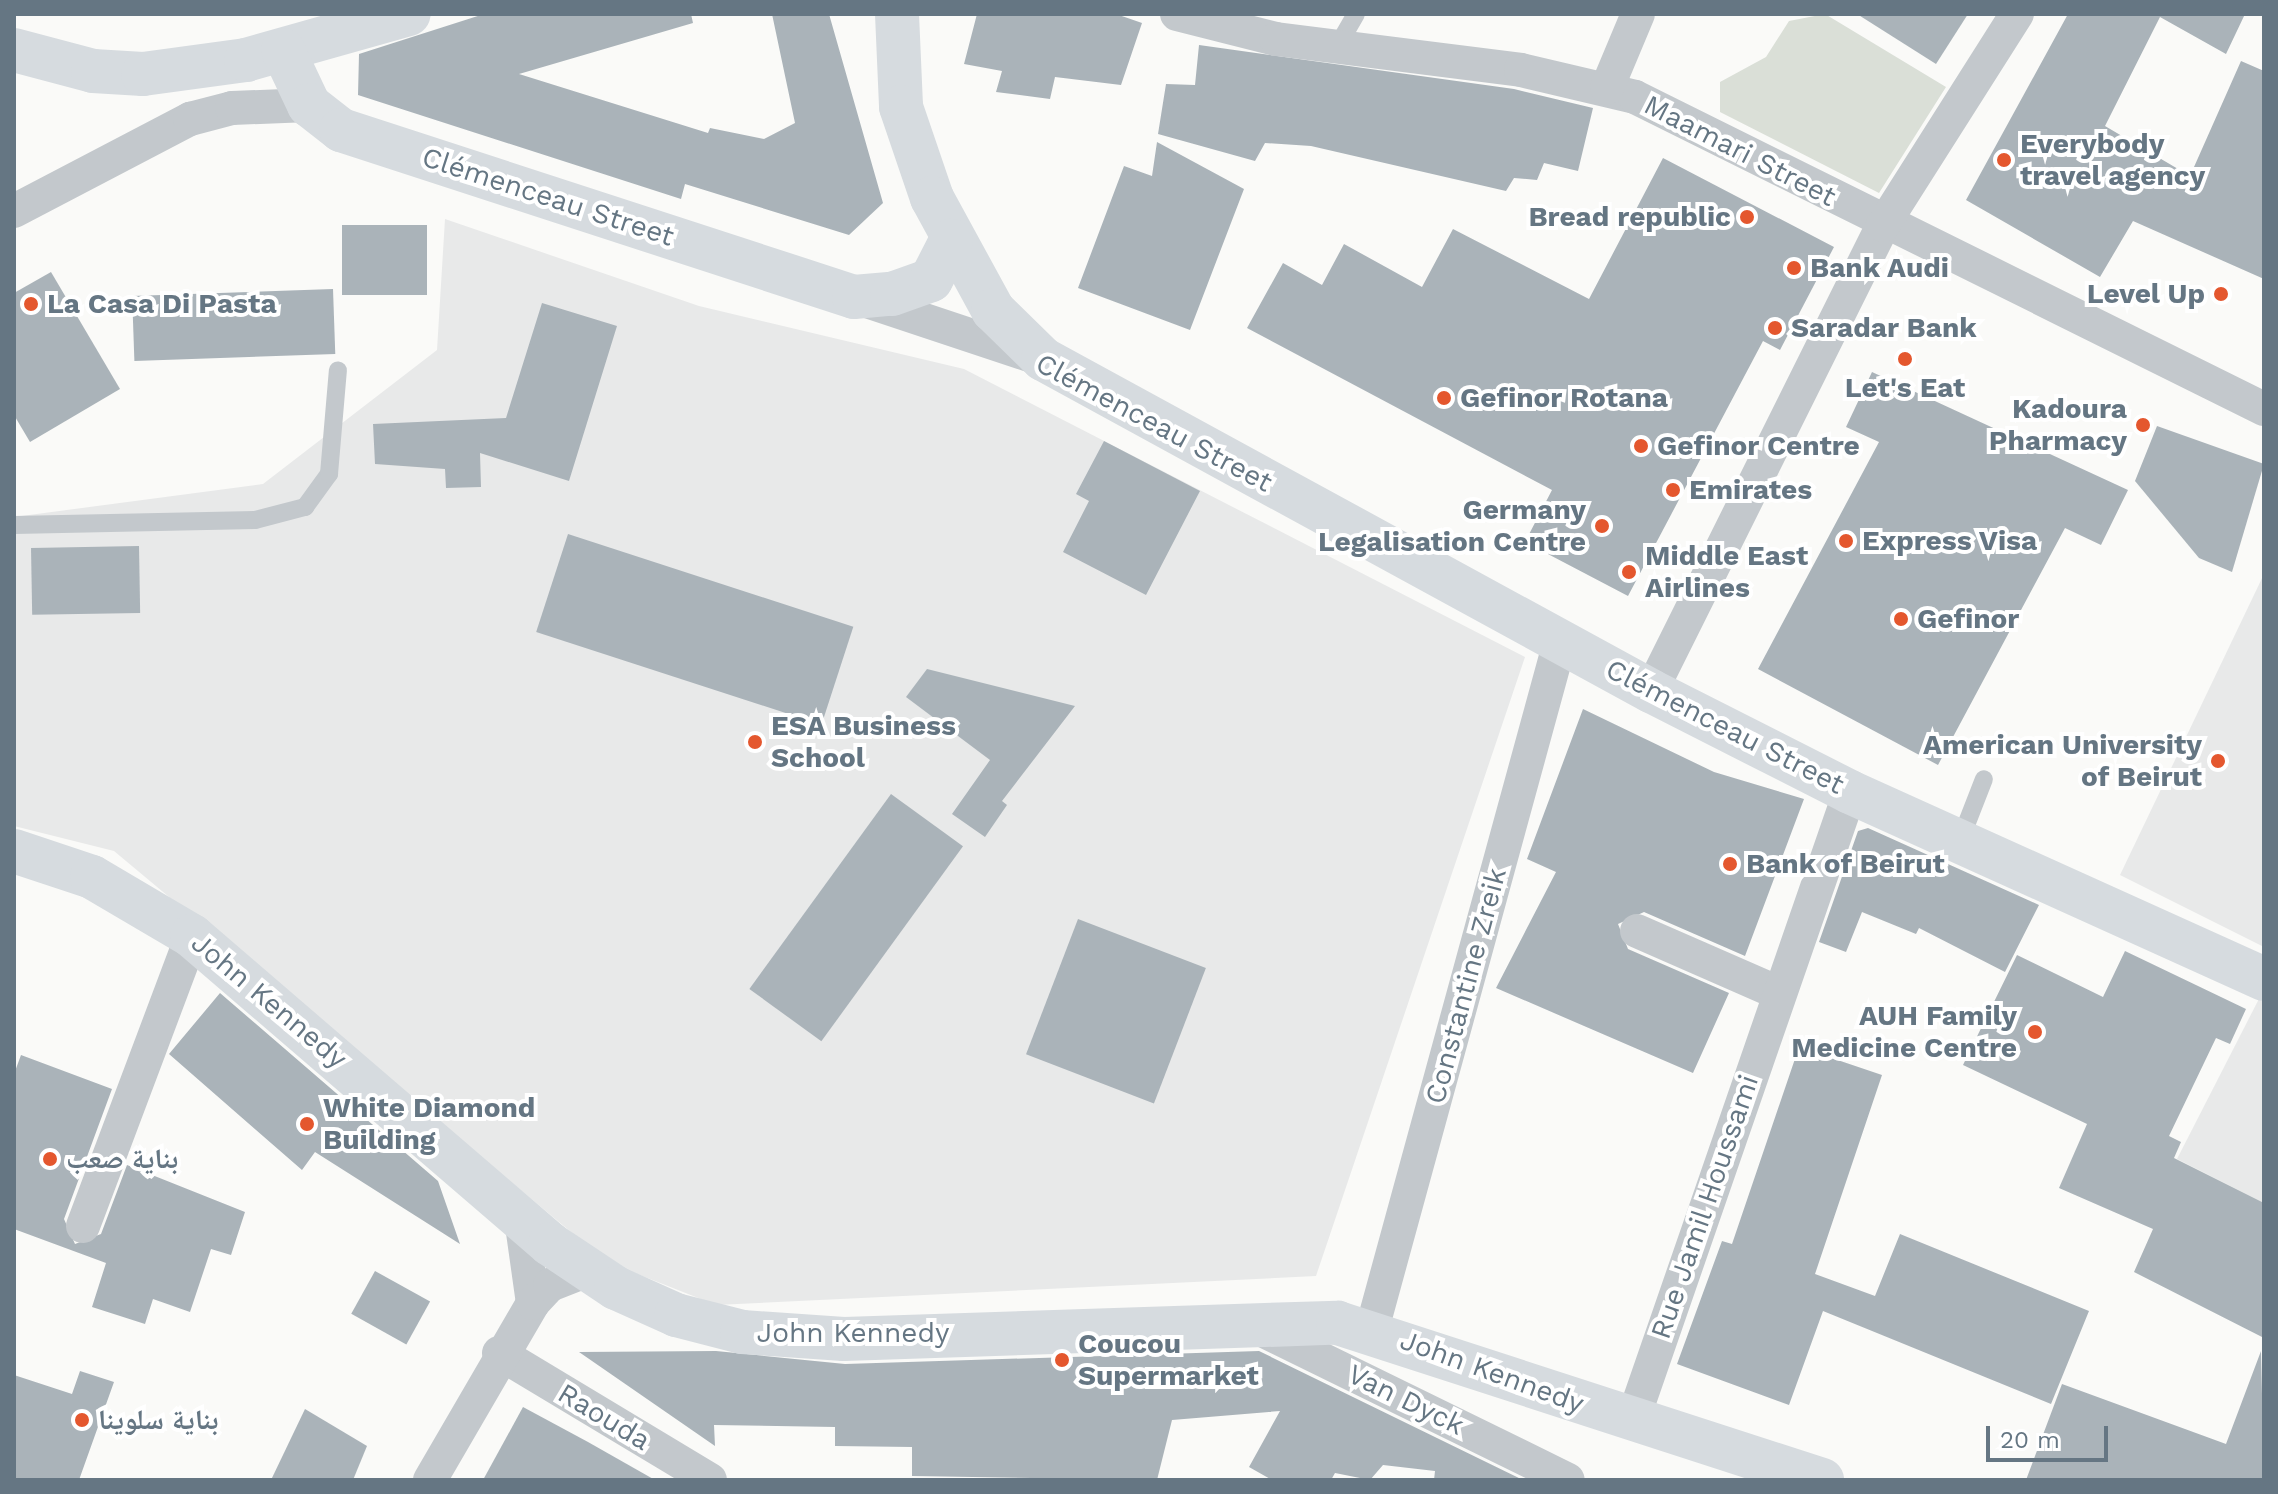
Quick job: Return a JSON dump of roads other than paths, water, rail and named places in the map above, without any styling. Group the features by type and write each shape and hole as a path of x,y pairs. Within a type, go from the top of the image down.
{"street":[{"path":"14,50 93,71 143,74 283,50 409,14"},
{"path":"873,14 951,241 993,310 1043,359"},
{"path":"897,14 900,86"},
{"path":"900,86 919,14"},
{"name":"Maamari Street","path":"1177,14 1214,19 1337,47 1607,88 1717,132 1873,220 2264,409"},
{"path":"1607,88 1638,14"},
{"path":"1641,686 1873,220 2017,14"},
{"name":"Clémenceau Street","path":"283,50 309,105 341,130 1043,359 1641,686 1850,792 1961,838 2264,979"},
{"path":"14,211 190,119 232,108 309,105"},
{"path":"854,297 931,280 951,241"},
{"name":"Constantine Zreik","path":"1372,1329 1560,642"},
{"name":"Rue Jamil Houssami","path":"1632,1422 1850,792"},
{"name":"John Kennedy","path":"14,851 92,877 192,936 521,1218 588,1270 676,1315 806,1338 1306,1319 1372,1329 1632,1422 1822,1480"},
{"path":"1637,931 1779,993"},
{"path":"83,1226 192,936"},
{"path":"521,1218 533,1303"},
{"path":"430,1480 499,1353 533,1303 550,1285 588,1270"},
{"name":"Van Dyck","path":"1244,1321 1568,1480"},
{"name":"Raouda","path":"499,1353 710,1480"}],"lane":[{"path":"1337,47 1356,14"},
{"path":"14,525 255,520 305,507 329,474 338,370"},
{"path":"1961,838 1984,779"}],"place":[{"name":"Everybody travel agency","path":"2004,160"},
{"name":"Bread republic","path":"1747,217"},
{"name":"Bank Audi","path":"1794,268"},
{"name":"Level Up","path":"2221,294"},
{"name":"La Casa Di Pasta","path":"31,304"},
{"name":"Saradar Bank","path":"1775,328"},
{"name":"Let's Eat","path":"1905,359"},
{"name":"Gefinor Rotana","path":"1444,398"},
{"name":"Kadoura Pharmacy","path":"2143,425"},
{"name":"Gefinor Centre","path":"1641,446"},
{"name":"Emirates","path":"1673,490"},
{"name":"Germany Legalisation Centre","path":"1602,526"},
{"name":"Express Visa","path":"1846,541"},
{"name":"Middle East Airlines","path":"1629,572"},
{"name":"Gefinor","path":"1901,619"},
{"name":"ESA Business School","path":"755,742"},
{"name":"American University of Beirut","path":"2218,761"},
{"name":"Bank of Beirut","path":"1730,864"},
{"name":"AUH Family Medicine Centre","path":"2035,1032"},
{"name":"White Diamond Building","path":"307,1124"},
{"name":"بناية صعب","path":"50,1159"},
{"name":"Coucou Supermarket","path":"1062,1360"},
{"name":"بناية سلوينا","path":"82,1420"}]}
